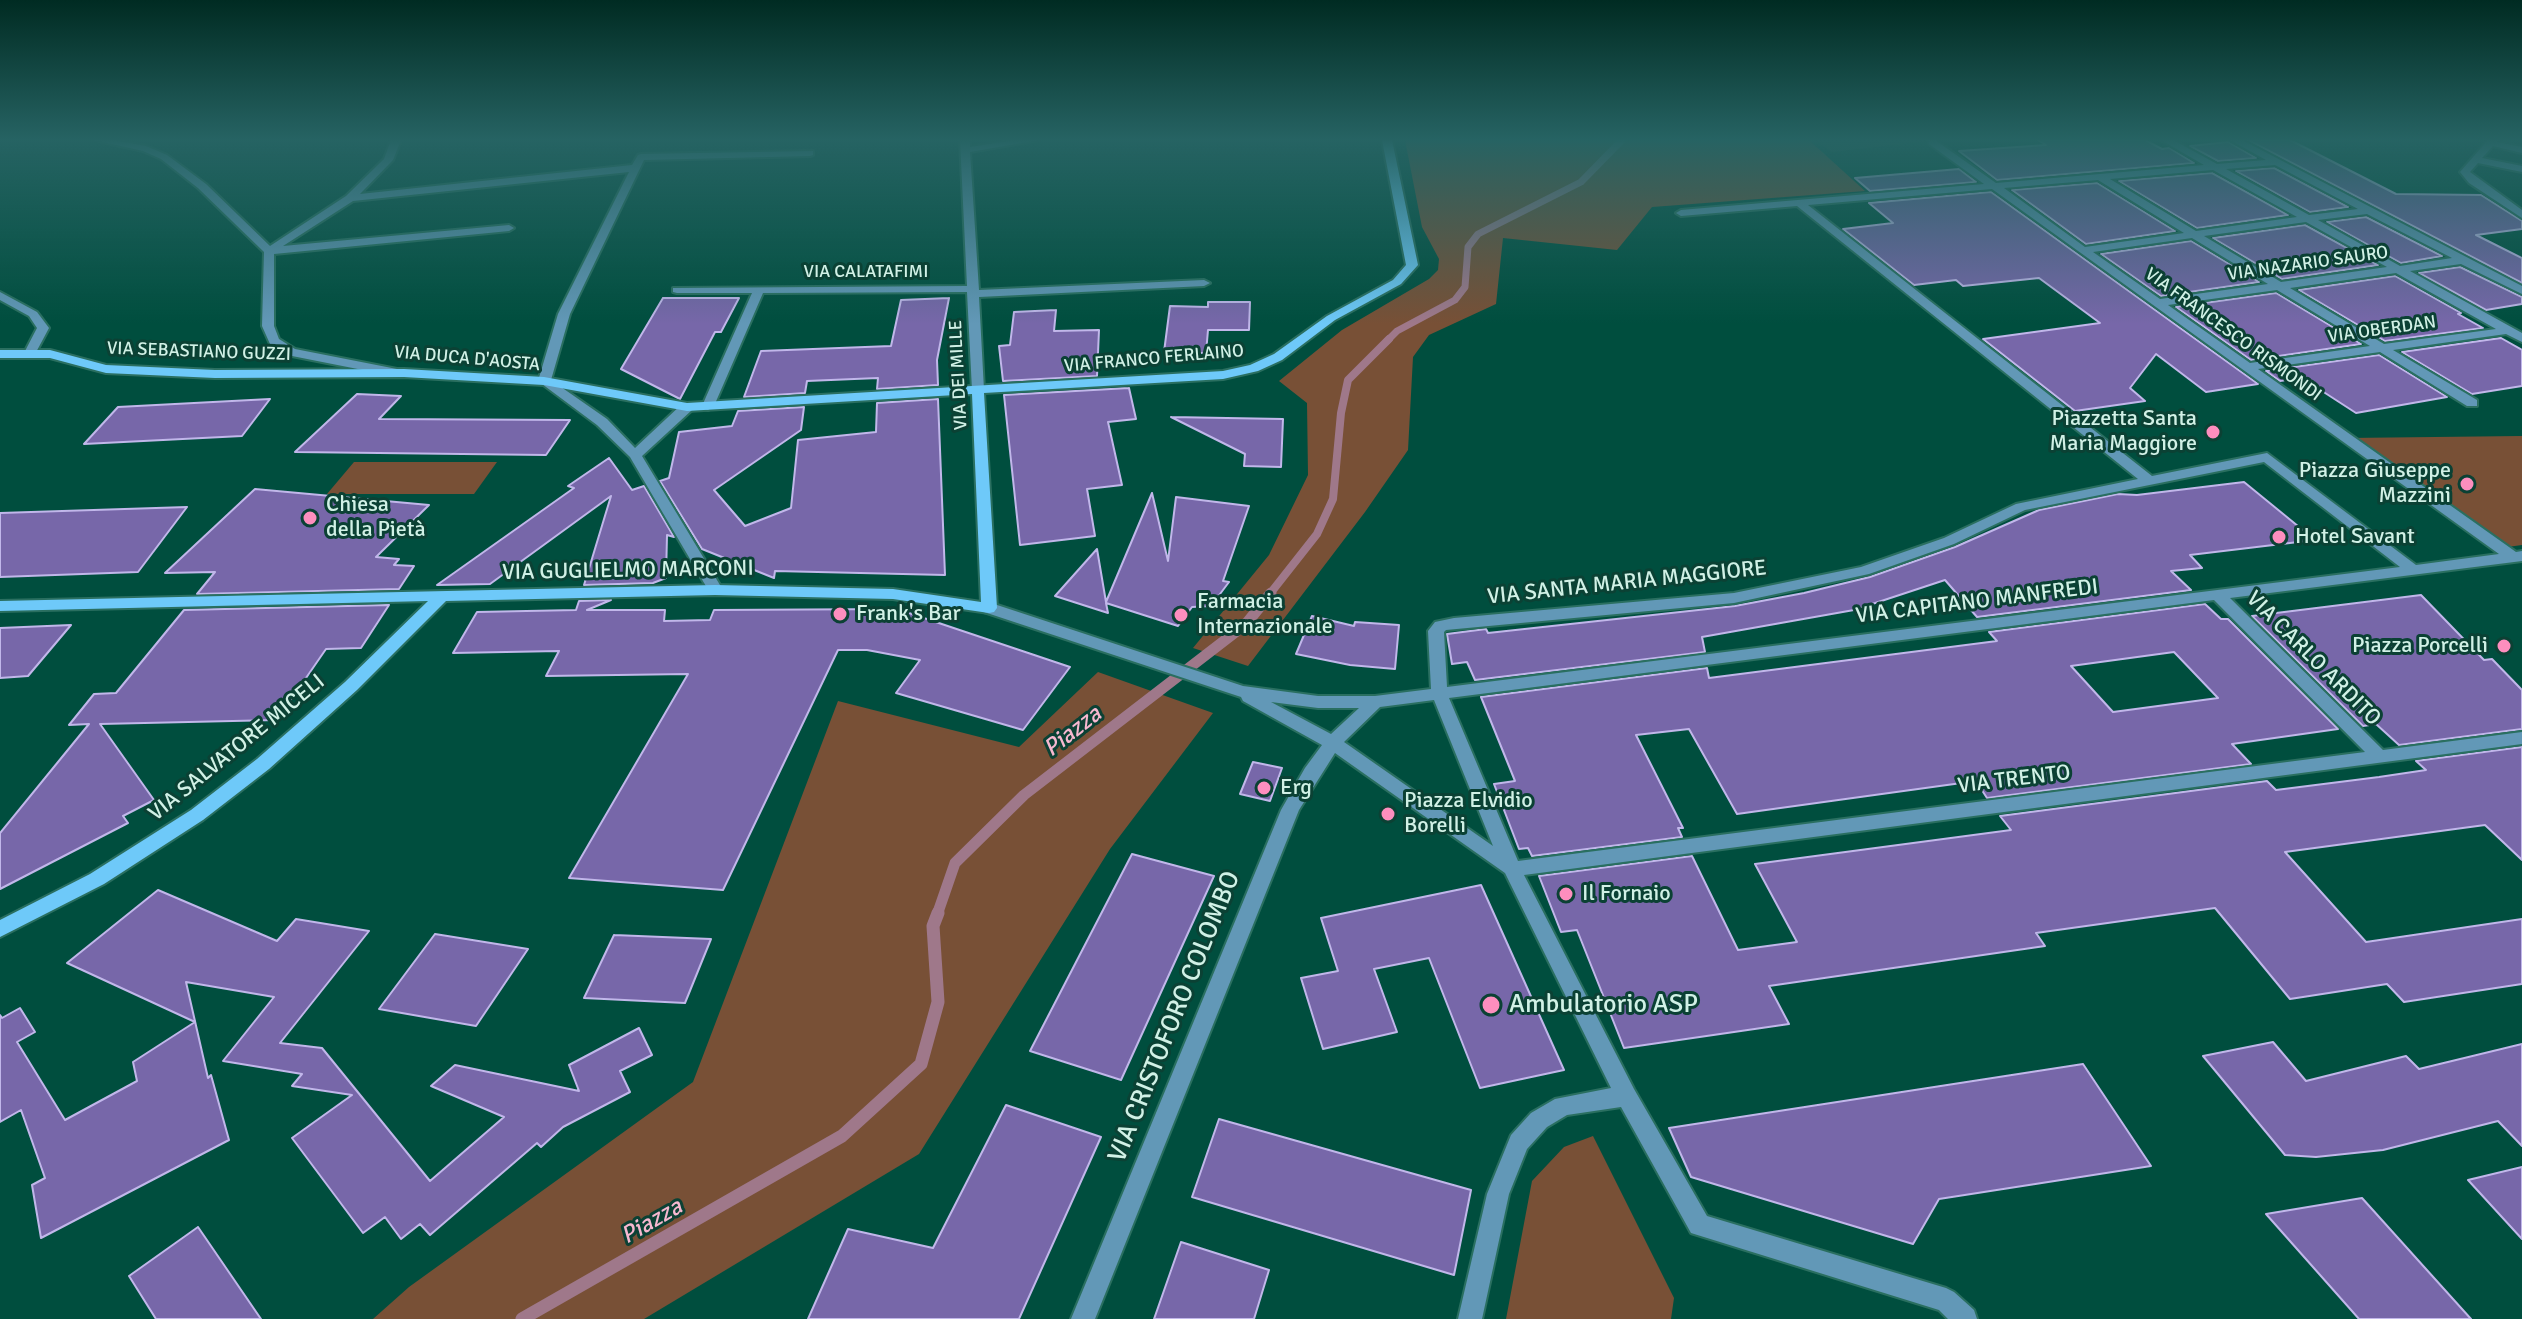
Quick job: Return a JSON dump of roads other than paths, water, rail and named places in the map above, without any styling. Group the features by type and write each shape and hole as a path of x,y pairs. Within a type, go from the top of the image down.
{"main road":[{"name":"VIA FRANCO FERLAINO","path":"978,390 1223,375 1254,368 1278,357 1331,318 1397,282 1412,265 1399,202"},
{"name":"VIA SEBASTIANO GUZZI","path":"0,354 50,354 106,369 215,374 398,373"},
{"name":"VIA DUCA D'AOSTA","path":"398,373 544,381"},
{"path":"544,381 687,407 978,390"},
{"name":"VIA DEI MILLE","path":"978,390 989,608"},
{"name":"VIA GUGLIELMO MARCONI","path":"0,606 715,590 893,594 989,608"},
{"name":"VIA SALVATORE MICELI","path":"0,929 97,879 197,815 263,764 351,686 441,597"}],"street":[{"path":"218,202 269,251 509,228"},
{"path":"269,251 345,202"},
{"path":"544,381 564,314 619,202"},
{"name":"VIA DEI MILLE","path":"969,202 978,390"},
{"path":"1681,213 1816,202"},
{"name":"VIA FRANCESCO RISMONDI","path":"2016,202 2518,556"},
{"path":"2140,202 2472,403"},
{"path":"2277,202 2515,330 2522,338"},
{"path":"2354,202 2522,291"},
{"path":"2503,202 2522,215"},
{"path":"1799,203 2147,479 2267,457 2411,568"},
{"path":"2084,250 2370,210"},
{"name":"VIA DUCA D'AOSTA","path":"269,251 268,326 274,341 291,352 398,373"},
{"name":"VIA NAZARIO SAURO","path":"2158,303 2463,260"},
{"name":"VIA CALATAFIMI","path":"677,290 973,292 1204,283"},
{"path":"708,406 759,290"},
{"path":"0,295 33,314 43,328 30,353"},
{"name":"VIA OBERDAN","path":"2248,367 2515,330"},
{"name":"VIA DUCA D'AOSTA","path":"544,381 602,422 635,455 715,590"},
{"path":"635,455 687,407"},
{"name":"VIA SANTA MARIA MAGGIORE","path":"1439,693 1436,631 1441,626 1734,598 1864,571 1949,541 2021,507 2147,479"},
{"name":"VIA CAPITANO MANFREDI","path":"1439,693 2518,556"},
{"name":"VIA CARLO ARDITO","path":"2216,593 2380,757"},
{"name":"VIA GUGLIELMO MARCONI","path":"989,608 1242,692"},
{"path":"1242,692 1333,743 1512,869"},
{"path":"1242,692 1318,702 1375,702 1439,693 1512,869 1626,1096 1699,1225 1946,1300 1965,1319"},
{"path":"1333,743 1375,702"},
{"name":"VIA TRENTO","path":"1512,869 2522,738"},
{"name":"VIA CRISTOFORO COLOMBO","path":"1083,1319 1290,810 1333,743"},
{"path":"1470,1319 1498,1194 1519,1142 1539,1120 1563,1106 1626,1096"}],"waterway":[{"name":"Piazza","path":"1269,595 1317,534 1333,499 1341,413 1348,380 1397,331 1455,300 1465,287 1468,247 1478,234 1542,202"},
{"name":"Piazza","path":"937,915 955,863 1024,795 1246,624 1271,593"},
{"name":"Piazza","path":"522,1319 842,1136 921,1064 938,1002 933,926 938,913"}],"place":[{"name":"Piazzetta Santa Maria Maggiore","path":"2213,432"},
{"name":"Piazza Giuseppe Mazzini","path":"2467,484"},
{"name":"Chiesa della Pietà","path":"310,518"},
{"name":"Hotel Savant","path":"2279,537"},
{"name":"Frank's Bar","path":"840,614"},
{"name":"Farmacia Internazionale","path":"1181,615"},
{"name":"Piazza Porcelli","path":"2504,646"},
{"name":"Erg","path":"1264,788"},
{"name":"Piazza Elvidio Borelli","path":"1388,814"},
{"name":"Il Fornaio","path":"1566,894"},
{"name":"Ambulatorio ASP","path":"1491,1005"}]}
